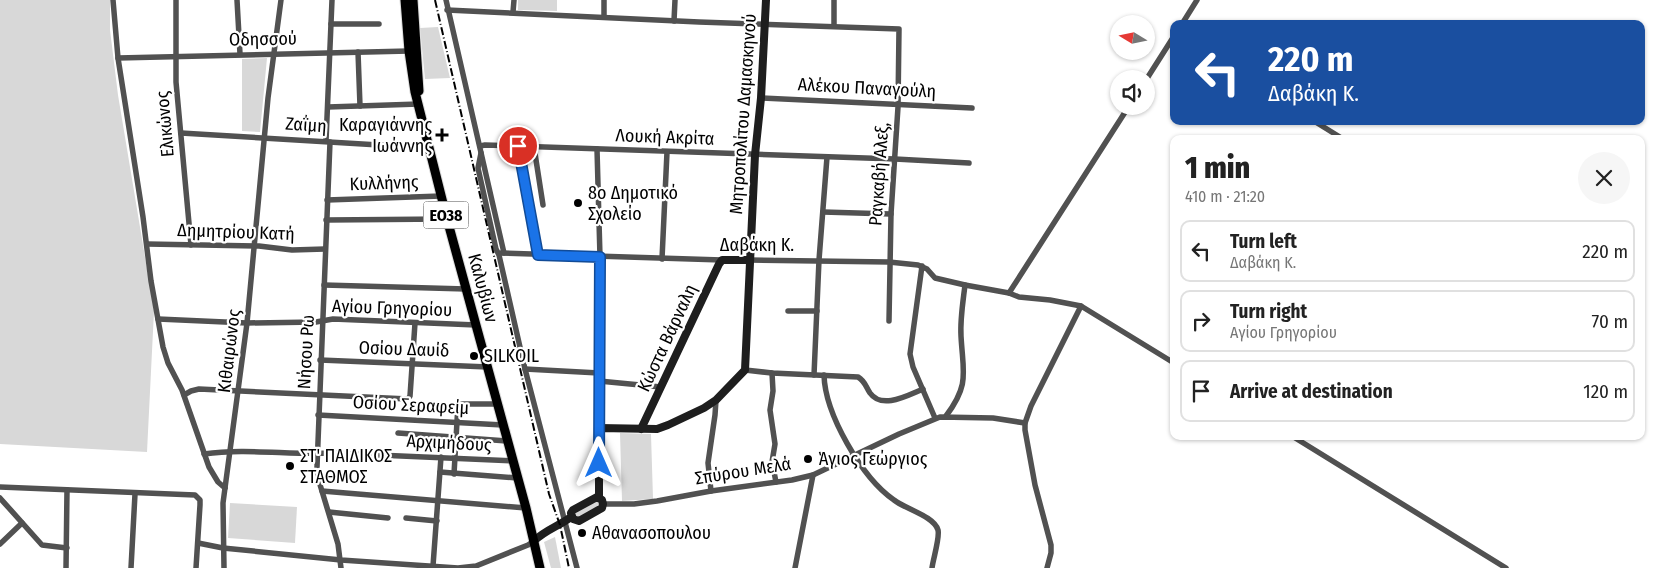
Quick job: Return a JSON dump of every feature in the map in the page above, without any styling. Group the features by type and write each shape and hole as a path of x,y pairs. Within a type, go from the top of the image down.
{"main road":[{"name":"Καλυβίων","path":"405,0 408,51 412,78 447,219 526,508 540,568"},
{"name":"Καλυβίων","path":"412,0 419,73 419,104"}],"street":[{"path":"113,0 118,58 158,319 166,356 184,395 204,454 214,475 225,488"},
{"name":"Ελικώνος","path":"176,0 175,56 191,244"},
{"path":"237,0 240,54"},
{"name":"Κιθαιρώνος","path":"224,568 222,519 225,488 248,323 264,137 280,0"},
{"name":"Νήσου Ρω","path":"332,0 317,473 329,512 342,568"},
{"path":"446,0 480,146 525,369 569,520 577,568"},
{"path":"514,0 514,12"},
{"path":"604,0 604,17"},
{"path":"674,21 675,0"},
{"name":"Μητροπολίτου Δαμασκηνού","path":"744,370 755,154 761,98 766,0"},
{"path":"448,10 674,21 834,26 834,0"},
{"path":"1184,20 1196,0"},
{"path":"331,24 379,24"},
{"name":"Ραγκαβή Αλεξ,","path":"834,26 900,29 898,104 889,262 889,321"},
{"path":"1152,70 1170,42"},
{"name":"Οδησσού","path":"118,58 408,51"},
{"path":"358,52 360,106"},
{"name":"Αλέκου Παναγούλη","path":"761,98 972,108"},
{"path":"328,107 419,104"},
{"path":"1010,293 1123,115"},
{"path":"1320,125 1337,135"},
{"name":"Ζαΐμη","path":"181,132 429,148"},
{"name":"Λουκή Ακρίτα","path":"480,146 895,158 969,163"},
{"path":"518,146 538,255"},
{"path":"534,147 543,205"},
{"path":"198,543 223,548 341,560 458,568 478,567 530,544 541,533 569,520 579,521 600,509 600,257 596,149"},
{"path":"662,259 667,152"},
{"path":"814,374 819,260 827,157"},
{"name":"Κυλλήνης","path":"327,200 442,196"},
{"path":"823,212 891,214"},
{"path":"326,220 447,219"},
{"name":"Δημητρίου Κατή","path":"146,244 256,246 288,250 325,249"},
{"name":"Δαβάκη Κ.","path":"502,254 662,259 889,262 922,266 935,278 965,286 1010,293 1019,297 1082,306"},
{"name":"Κώστα Βάρναλη","path":"641,429 716,268 722,260"},
{"path":"922,266 910,354 935,418"},
{"path":"324,285 466,288"},
{"path":"946,416 961,393 963,381 964,364 961,335 965,286"},
{"path":"1047,568 1051,545 1035,485 1025,423 1031,406 1082,306 1170,360"},
{"path":"788,311 817,311"},
{"name":"Αγίου Γρηγορίου","path":"158,319 248,323 316,322 333,319 476,325"},
{"path":"184,395 194,390 408,399 414,364 416,323"},
{"name":"Οσίου Δαυίδ","path":"320,360 488,367"},
{"path":"525,369 599,372"},
{"path":"599,428 657,429 662,427 692,414 716,400 744,370 772,374 858,377 876,398 885,402 923,390"},
{"path":"772,374 773,391 770,410 775,444 772,462 776,482"},
{"path":"824,375 825,390 830,407 855,455 869,476 894,501 924,516 935,525 938,534 932,568"},
{"path":"599,381 661,387"},
{"path":"710,491 708,463 716,400"},
{"path":"454,474 458,403 498,404"},
{"name":"Οσίου Σεραφείμ","path":"318,415 503,425"},
{"name":"Σπύρου Μελά","path":"601,501 634,504 813,475 935,418 946,416 993,418 1025,423"},
{"path":"398,433 507,441"},
{"path":"1298,440 1506,568"},
{"name":"Αρχιμήδους","path":"204,454 230,451 513,461"},
{"path":"433,566 441,457"},
{"path":"440,472 518,478"},
{"path":"794,568 813,475"},
{"path":"0,487 192,495 198,497 200,506 196,568"},
{"path":"66,568 67,490"},
{"path":"322,491 526,508"},
{"path":"131,568 135,494"},
{"path":"0,498 42,546 66,548"},
{"path":"569,520 573,510 595,498 601,501"},
{"path":"329,512 388,518"},
{"path":"406,518 437,521"},
{"path":"0,544 22,523"}],"shaded area":[{"path":"0,0 110,0 110,30 118,95 154,311 147,452 0,444"},
{"path":"518,0 557,0 557,11 518,10"},
{"path":"438,27 450,78 425,79 420,28"},
{"path":"267,58 260,132 242,131 242,59"},
{"path":"620,433 651,434 653,499 622,501"},
{"path":"597,499 601,506 579,519 572,512"},
{"path":"230,503 297,507 295,543 228,538"},
{"path":"555,537 561,568 551,568 544,542"}],"railway":[{"path":"435,0 549,494 560,525 569,568"}],"place":[{"name":"Καραγιάννης Ιωάννης","path":"442,135"},
{"name":"8ο Δημοτικό Σχολείο","path":"578,203"},
{"name":"SILKOIL","path":"474,356"},
{"name":"Ὰγιος Γεώργιος","path":"808,459"},
{"name":"ΣΤ' ΠΑΙΔΙΚΟΣ ΣΤΑΘΜΟΣ","path":"290,466"},
{"name":"Αθανασοπουλου","path":"582,533"}],"route":[{"path":"518,146 538,255 600,257 599,463"}]}
